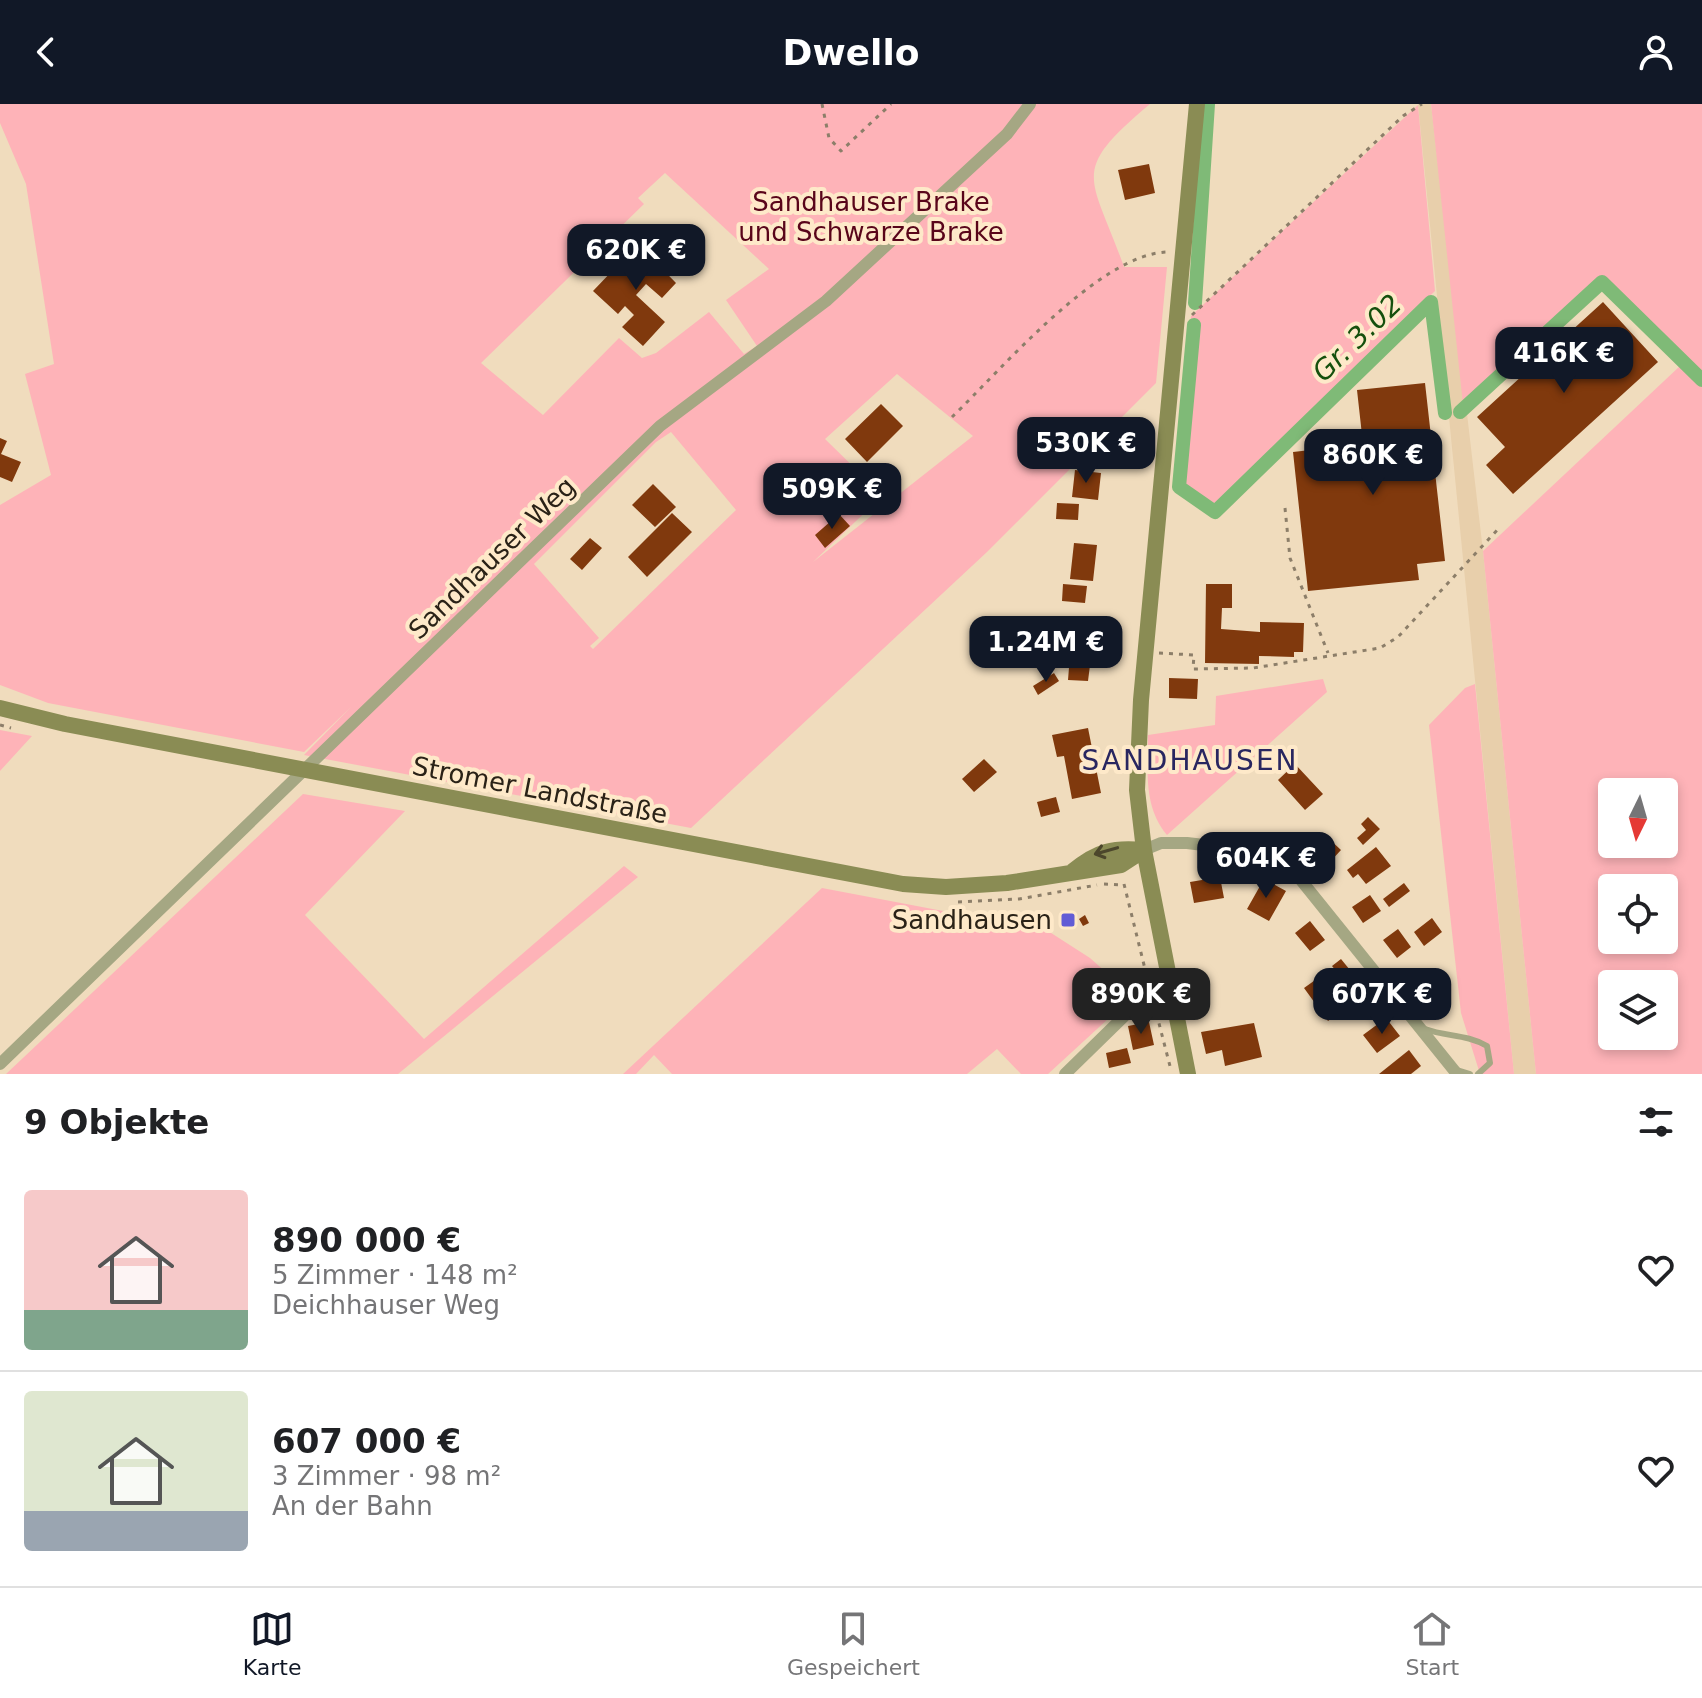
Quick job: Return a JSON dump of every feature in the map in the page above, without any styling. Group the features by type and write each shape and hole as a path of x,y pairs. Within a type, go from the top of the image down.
{"main road":[{"path":"1188,1074 1144,850 1137,790 1146,652 1197,104"},
{"name":"Stromer Landstraße","path":"0,708 903,884 946,887 1007,883 1121,865 1144,850"}],"street":[{"name":"Sandhauser Weg","path":"0,1064 660,426 826,301 1007,134 1030,104"},
{"path":"1144,850 1161,843 1237,849 1292,869 1455,1071"},
{"path":"1065,1074 1151,990 1169,983"}],"lane":[{"path":"1423,1029 1445,1036 1467,1034 1487,1046 1490,1063 1478,1074"},
{"path":"1455,1071 1470,1074"}],"path":[{"path":"822,104 829,138 841,151 891,104"},
{"path":"1177,317 1197,313 1403,116 1422,104"},
{"path":"952,417 1062,310 1116,267 1140,256 1183,253"},
{"path":"1285,508 1290,558 1328,654"},
{"path":"1146,652 1194,655 1193,669 1253,668 1380,648 1398,637 1500,527"},
{"path":"1019,899 1063,894 1103,883 1124,885"}],"shaded area":[{"path":"1418,104 1431,104 1483,551 1536,1074 1514,1074"}],"green space":[{"name":"Sandhauser Brake und Schwarze Brake","path":"0,104 1150,104 1107,146 1097,161 1094,176 1096,193 1124,267 1167,267 1156,383 987,552 691,828 304,755 351,707 304,752 48,703 0,685 0,505 51,475 25,374 54,364 26,184 0,123","holes":["665,173 769,269 726,300 757,346 744,354 709,312 656,353 642,358 619,338 543,415 481,363 644,204 638,198","897,374 973,436 813,562 877,501 860,487 867,480 825,439","671,432 736,510 593,649 590,646 599,638 534,564 656,442"]},
{"path":"1431,104 1702,104 1702,1074 1536,1074 1483,551 1680,366 1602,290 1464,414"},
{"path":"1418,105 1435,291 1215,506 1176,480 1191,316"},
{"path":"1323,679 1327,692 1167,835 1150,800 1148,735 1215,725 1216,696"},
{"path":"1475,684 1514,1074 1480,1074 1461,1013 1429,725 1465,688"},
{"path":"0,730 32,736 0,771"},
{"path":"303,794 405,811 305,915 424,1039 624,866 638,877 398,1074 6,1074"},
{"path":"822,888 1048,931 1090,958 1133,996 1048,1074 1021,1074 997,1049 967,1074 672,1074 654,1055 636,1074 623,1074"}],"building":[{"path":"1149,164 1155,193 1125,200 1118,170"},
{"path":"638,244 676,283 662,298 646,284 636,295 665,322 643,346 622,327 634,315 625,306 618,314 593,291"},
{"path":"1603,302 1658,362 1513,494 1486,465 1505,447 1477,417"},
{"path":"1425,383 1445,561 1417,564 1419,580 1308,591 1293,452 1363,444 1357,390"},
{"path":"881,404 903,426 867,462 845,439"},
{"path":"0,438 7,441 1,454 21,462 12,482 0,477"},
{"path":"1075,470 1101,473 1098,500 1072,497"},
{"path":"653,484 676,507 655,527 632,505"},
{"path":"1057,503 1079,504 1078,520 1056,519"},
{"path":"672,513 692,532 647,577 628,557"},
{"path":"839,514 850,526 825,548 815,535"},
{"path":"590,538 602,548 582,570 570,559"},
{"path":"1074,543 1097,545 1093,581 1070,579"},
{"path":"1063,584 1087,586 1085,603 1062,601"},
{"path":"1206,584 1232,584 1232,608 1222,608 1221,629 1260,632 1260,622 1304,623 1303,652 1294,652 1294,657 1259,656 1259,664 1205,663"},
{"path":"1070,655 1091,657 1088,681 1068,680"},
{"path":"1054,673 1059,681 1038,695 1033,686"},
{"path":"1169,678 1198,679 1197,699 1169,698"},
{"path":"1088,728 1101,793 1072,799 1064,756 1057,757 1052,735"},
{"path":"984,759 997,772 974,792 962,779"},
{"path":"1295,764 1323,794 1305,810 1278,780"},
{"path":"1056,797 1060,812 1041,817 1037,802"},
{"path":"1368,817 1380,829 1363,845 1357,838 1366,830 1361,824"},
{"path":"1326,836 1341,850 1328,864 1312,850"},
{"path":"1376,847 1391,866 1366,884 1358,874 1353,878 1347,870"},
{"path":"1220,877 1224,898 1194,903 1190,882"},
{"path":"1264,879 1286,891 1269,921 1247,909"},
{"path":"1404,883 1410,891 1389,907 1383,899"},
{"path":"1370,895 1381,911 1363,923 1352,907"},
{"path":"1085,915 1089,923 1083,926 1079,919"},
{"path":"1432,918 1442,932 1424,946 1414,932"},
{"path":"1310,921 1325,940 1310,951 1295,933"},
{"path":"1398,929 1411,947 1397,958 1383,940"},
{"path":"1341,959 1354,975 1345,982 1332,966"},
{"path":"1318,978 1327,990 1341,980 1357,1001 1328,1021 1304,988"},
{"path":"1386,1018 1400,1036 1377,1053 1363,1035"},
{"path":"1149,1022 1154,1045 1133,1050 1128,1026"},
{"path":"1254,1023 1262,1057 1225,1066 1222,1050 1206,1054 1201,1032"},
{"path":"1127,1048 1131,1063 1109,1068 1106,1053"},
{"path":"1409,1050 1421,1066 1411,1074 1379,1074"}],"waterway":[{"name":"Gr. 3.02","path":"1195,303 1208,104"},
{"name":"Gr. 3.02","path":"1460,412 1602,282 1702,380"},
{"name":"Gr. 3.02","path":"1194,325 1179,487 1215,512 1431,302 1445,413"}],"place":[{"name":"Sandhausen","path":"1068,920"}],"district":[{"name":"SANDHAUSEN","path":"1190,760"}]}
